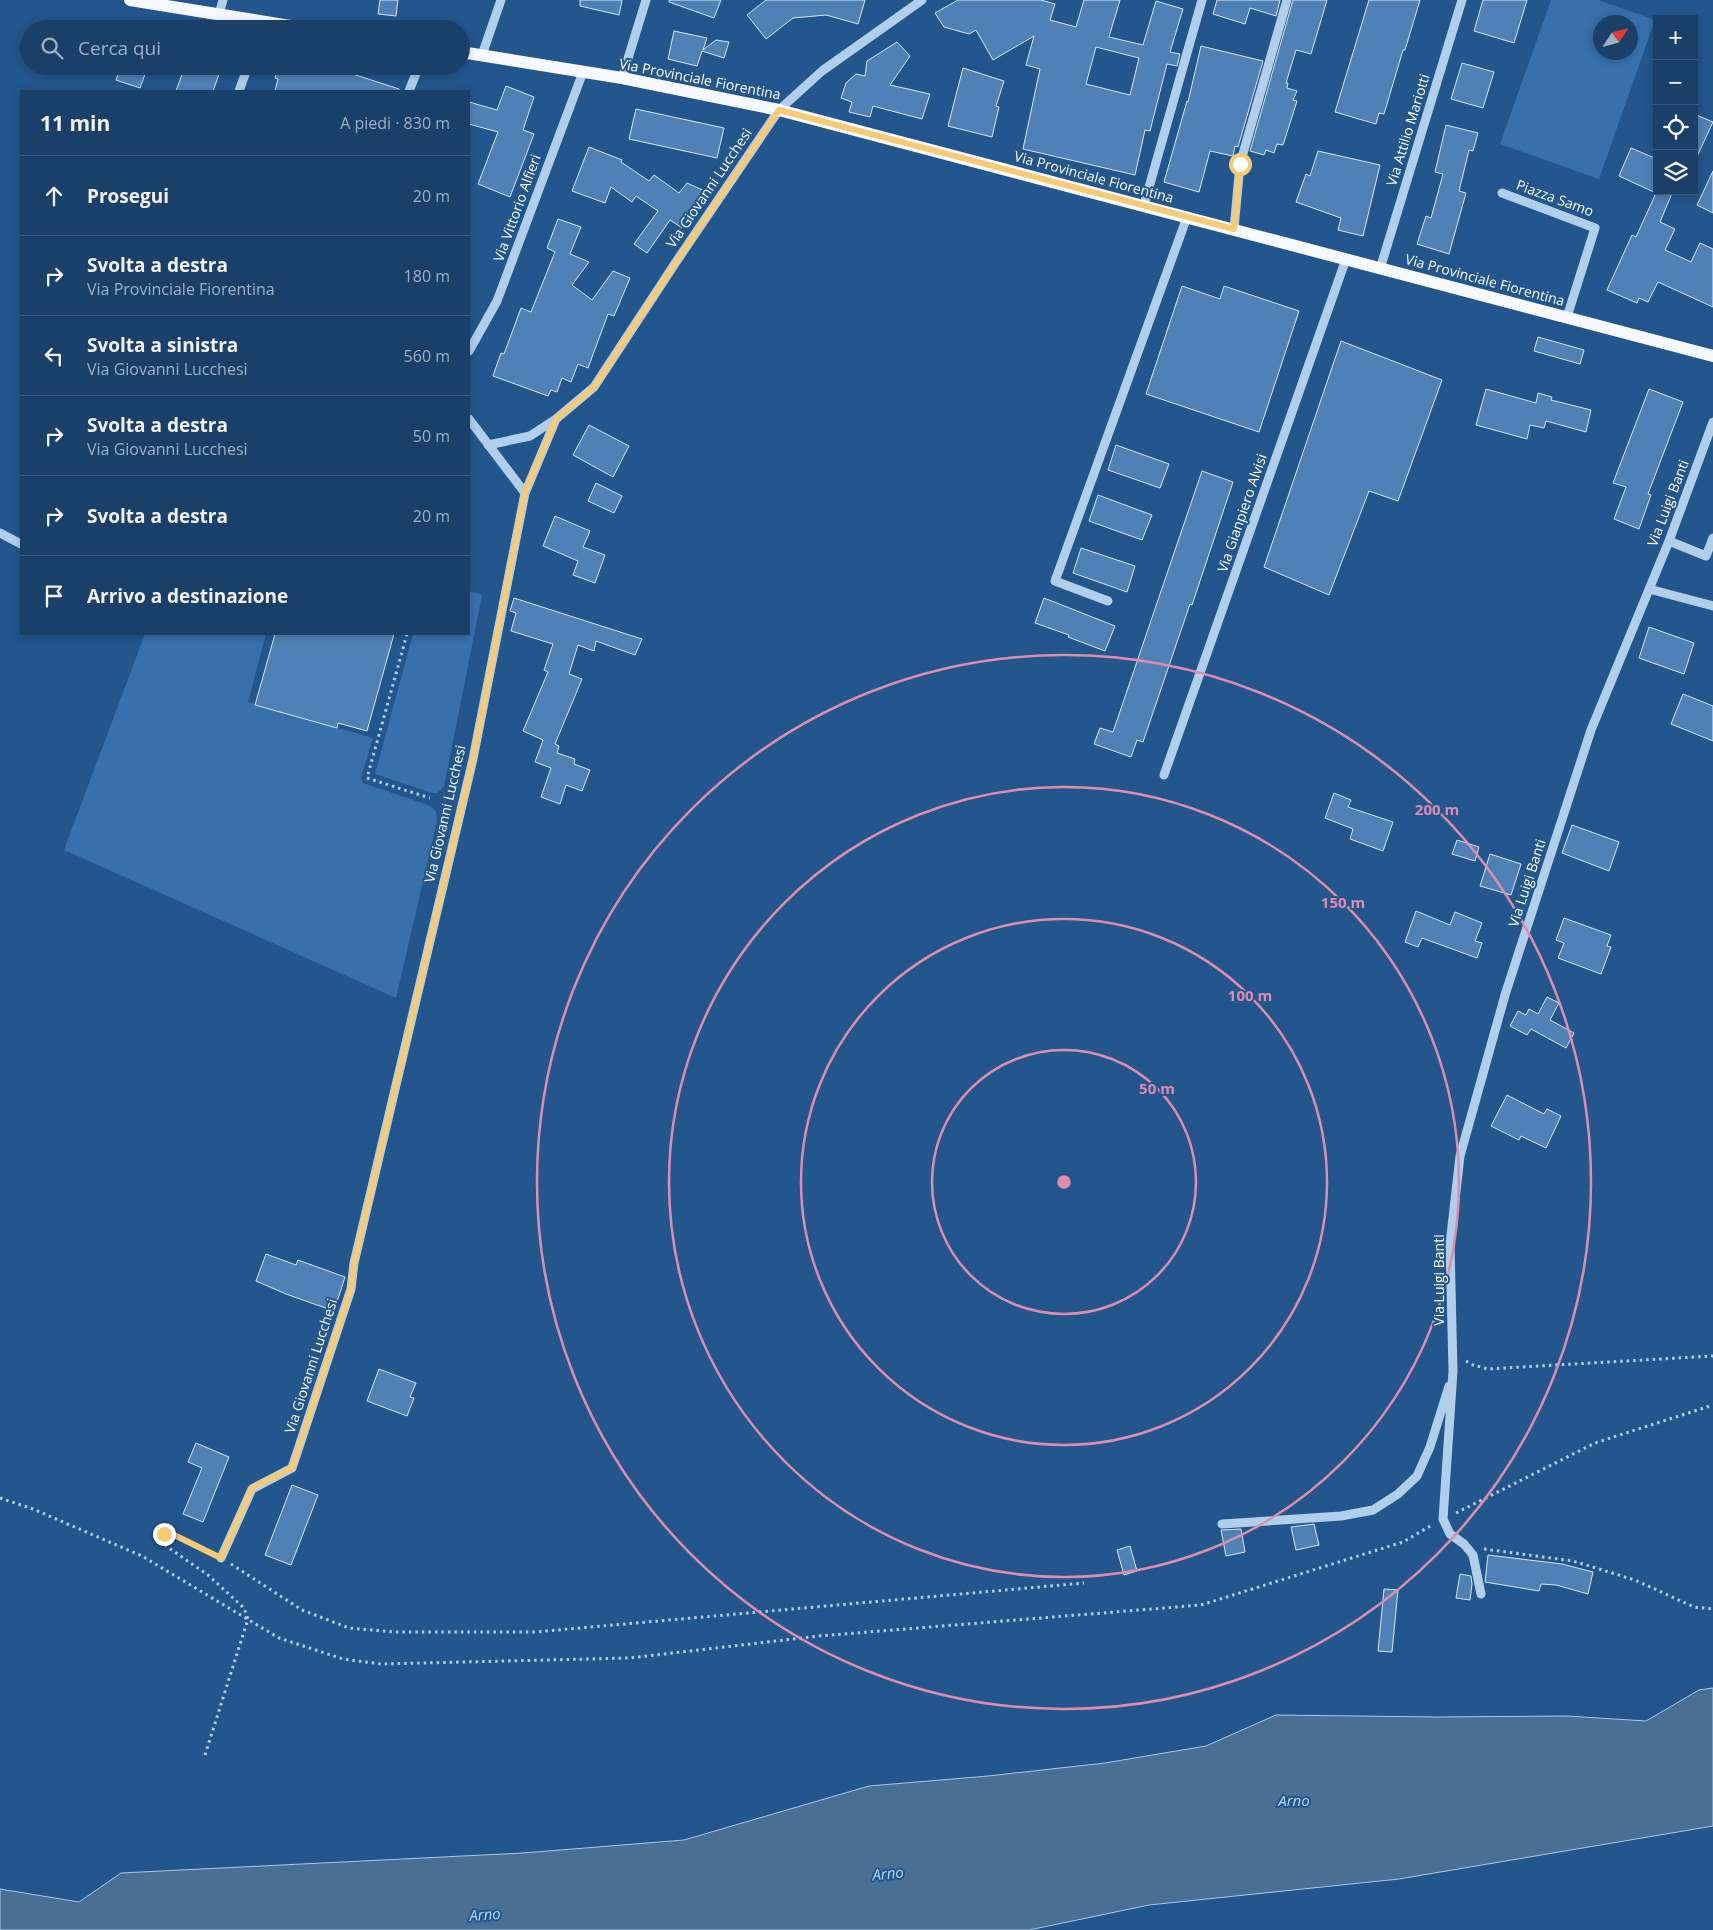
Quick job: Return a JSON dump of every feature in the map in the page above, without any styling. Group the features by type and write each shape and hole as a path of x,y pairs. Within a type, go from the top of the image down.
{"main road":[{"path":"130,0 219,14 242,20"},
{"name":"Via Provinciale Fiorentina","path":"470,53 622,78 779,110 1713,356"}],"street":[{"path":"219,14 223,0"},
{"path":"482,55 500,0"},
{"path":"622,78 646,0"},
{"name":"Via Giovanni Lucchesi","path":"221,1558 252,1488 292,1468 351,1289 354,1263 473,759 525,492 556,419 594,387 779,110 822,71 922,0"},
{"path":"1144,205 1202,0"},
{"path":"1234,229 1240,164 1287,0"},
{"name":"Via Attilio Mariotti","path":"1380,269 1462,0"},
{"name":"Via Vittorio Alfieri","path":"470,349 497,301 583,72"},
{"path":"240,90 245,75"},
{"path":"409,90 415,75"},
{"name":"Piazza Samo","path":"1502,193 1595,228 1567,317"},
{"path":"1108,601 1055,581 1187,217"},
{"name":"Via Gianpiero Alvisi","path":"1164,775 1346,260"},
{"path":"488,445 530,436 556,419"},
{"path":"470,420 525,492"},
{"name":"Via Luigi Banti","path":"1453,1371 1450,1244 1460,1156 1504,994 1588,740 1669,541 1713,422"},
{"path":"0,533 20,543"},
{"path":"1669,541 1706,556 1713,538"},
{"path":"1649,589 1713,606"},
{"path":"1453,1371 1443,1519 1450,1534 1464,1544 1473,1555 1481,1594"},
{"path":"1222,1524 1341,1516 1373,1510 1398,1494 1417,1476 1430,1447 1453,1371"}],"path":[{"path":"407,635 367,778 430,798"},
{"path":"1453,1352 1473,1365 1488,1368 1713,1356"},
{"path":"0,1498 33,1509 142,1556 279,1638 343,1659 381,1664 629,1658 819,1636 1202,1605 1403,1542 1443,1519 1595,1444 1713,1405"},
{"path":"204,1755 248,1619 244,1608 208,1575 166,1546 162,1539 164,1534 170,1533 221,1558 302,1610 349,1628 395,1632 536,1632 1084,1582"},
{"path":"1464,1544 1490,1550 1573,1561 1635,1580 1694,1607 1713,1610"}],"shaded area":[{"path":"1551,0 1598,0 1653,19 1653,26 1599,179 1500,144"},
{"path":"470,591 482,595 444,787 437,793 432,793 375,774 413,635 470,635"},
{"path":"145,635 266,635 248,702 373,738 361,778 363,783 431,806 436,813 437,821 396,998 64,850"}],"water":[{"name":"Arno","path":"1713,1688 1713,1826 1399,1879 1149,1905 1029,1930 0,1930 0,1889 79,1902 121,1873 523,1853 684,1840 869,1786 988,1776 1105,1763 1206,1746 1276,1715 1567,1716 1646,1721 1699,1690"}],"building":[{"path":"380,0 398,0 396,16 378,14"},
{"path":"580,0 622,0 619,15 580,6"},
{"path":"669,0 721,0 714,18 669,2"},
{"path":"766,0 865,0 858,24 826,15 793,18 766,39 747,15"},
{"path":"958,0 1041,0 1055,4 1050,20 1076,27 1084,0 1120,0 1109,37 1143,45 1156,1 1183,9 1170,52 1180,54 1177,66 1167,64 1150,131 1145,130 1135,175 1023,149 1040,69 1026,65 1034,36 993,60 976,30 969,34 944,27 935,13","holes":["1096,47 1139,58 1130,95 1086,84"]},
{"path":"1217,0 1280,0 1276,16 1250,8 1245,24 1213,14"},
{"path":"1293,0 1327,0 1311,54 1296,50 1286,83 1288,83 1287,88 1297,91 1293,100 1297,101 1283,145 1277,144 1274,153 1266,150 1264,155 1250,151"},
{"path":"1369,0 1420,0 1384,114 1379,113 1376,124 1335,112"},
{"path":"1483,0 1527,0 1514,43 1474,31"},
{"path":"674,31 707,38 703,50 716,40 729,42 724,58 702,51 697,66 668,59"},
{"path":"897,42 910,56 890,85 930,94 922,119 873,106 870,117 849,112 852,102 841,98 846,83 856,74 865,76 867,61"},
{"path":"1201,46 1263,61 1238,147 1235,146 1233,156 1210,151 1199,192 1164,182 1188,102"},
{"path":"1462,63 1494,72 1483,108 1451,99"},
{"path":"963,68 1004,81 996,106 999,107 992,137 948,126"},
{"path":"118,75 145,75 140,88 116,80"},
{"path":"182,75 219,75 213,90 176,90"},
{"path":"276,75 356,75 399,90 275,90 278,79 275,78"},
{"path":"506,86 534,97 523,130 534,134 510,197 478,184 498,132 470,124 470,102 497,110"},
{"path":"636,109 724,128 717,158 629,139"},
{"path":"1698,116 1713,122 1698,154"},
{"path":"1446,125 1478,133 1473,151 1469,150 1459,191 1466,193 1449,254 1417,244 1426,216 1431,218 1443,174 1435,172"},
{"path":"589,147 622,160 621,162 649,181 654,175 679,193 687,183 707,192 682,228 670,220 647,253 634,244 658,211 636,196 632,202 611,187 605,203 572,191"},
{"path":"1631,148 1653,157 1653,192 1619,176"},
{"path":"1318,151 1380,165 1363,236 1338,230 1341,218 1296,202 1306,174 1310,176"},
{"path":"1713,171 1713,213 1697,205"},
{"path":"1655,195 1671,195 1660,222 1675,229 1665,250 1691,262 1700,243 1713,249 1713,307 1658,282 1648,302 1639,298 1637,303 1607,290 1632,235 1636,237"},
{"path":"558,219 581,227 570,254 589,262 572,285 592,300 613,271 630,278 614,316 608,314 588,368 578,364 571,382 562,378 557,392 551,390 548,396 493,376 501,353 504,354 521,308 531,312 555,252 547,248"},
{"path":"1182,286 1220,299 1224,286 1299,311 1259,432 1146,394"},
{"path":"1538,337 1584,350 1580,364 1534,351"},
{"path":"1341,341 1442,380 1398,501 1369,491 1329,595 1264,567"},
{"path":"1486,389 1536,403 1538,393 1552,397 1551,400 1591,410 1586,432 1546,421 1544,428 1530,425 1527,439 1476,425"},
{"path":"1649,389 1683,402 1648,494 1651,495 1639,529 1614,519 1626,487 1613,483"},
{"path":"589,425 629,446 613,477 573,455"},
{"path":"1116,445 1169,464 1160,488 1108,470"},
{"path":"1202,471 1233,482 1143,742 1137,740 1131,757 1094,744 1100,728 1113,732"},
{"path":"596,483 622,496 614,513 588,501"},
{"path":"1098,495 1152,515 1142,540 1089,521"},
{"path":"555,516 590,531 583,547 605,555 595,583 573,575 578,561 543,546"},
{"path":"1081,548 1135,566 1127,592 1073,573"},
{"path":"514,598 642,639 635,655 596,641 594,651 578,645 569,674 582,679 555,744 559,746 557,753 575,759 574,764 590,770 582,791 566,785 560,804 541,797 551,768 535,762 543,740 523,731 548,672 544,670 553,644 511,631 516,613 510,611"},
{"path":"1044,598 1115,626 1105,651 1035,623"},
{"path":"1649,627 1694,643 1684,674 1639,658"},
{"path":"275,635 394,635 367,731 338,723 337,728 255,705"},
{"path":"1683,694 1713,706 1713,741 1671,724"},
{"path":"1334,793 1351,800 1348,807 1393,822 1383,851 1350,839 1353,829 1325,818"},
{"path":"1572,825 1619,842 1609,871 1562,853"},
{"path":"1457,840 1479,847 1475,861 1452,854"},
{"path":"1490,854 1521,864 1511,895 1480,886"},
{"path":"1416,911 1450,925 1455,912 1482,923 1475,941 1482,943 1477,958 1422,938 1418,947 1405,942"},
{"path":"1564,918 1611,935 1607,946 1611,947 1601,974 1558,958 1564,943 1556,940"},
{"path":"1547,997 1559,1003 1550,1020 1574,1033 1566,1048 1531,1029 1527,1035 1510,1026 1518,1011 1526,1015 1529,1009 1538,1014"},
{"path":"1507,1095 1544,1114 1547,1109 1561,1116 1546,1148 1521,1136 1519,1140 1491,1126"},
{"path":"266,1254 296,1265 298,1260 345,1277 334,1311 256,1281"},
{"path":"379,1369 416,1383 410,1397 414,1398 407,1416 367,1401"},
{"path":"196,1443 229,1457 203,1522 183,1514 202,1468 188,1462"},
{"path":"292,1485 318,1495 291,1565 265,1555"},
{"path":"1314,1524 1319,1545 1296,1550 1291,1527"},
{"path":"1241,1529 1245,1552 1226,1556 1221,1530"},
{"path":"1130,1546 1137,1571 1124,1575 1117,1550"},
{"path":"1488,1555 1562,1564 1593,1572 1588,1594 1556,1585 1541,1584 1539,1591 1485,1582"},
{"path":"1460,1574 1471,1576 1470,1600 1456,1598"},
{"path":"1384,1589 1398,1590 1392,1652 1378,1651"}],"route":[{"path":"164,1534 170,1533 221,1558 252,1488 292,1468 351,1289 354,1263 473,759 525,492 556,419 594,387 779,110 1234,229 1240,164"}]}
